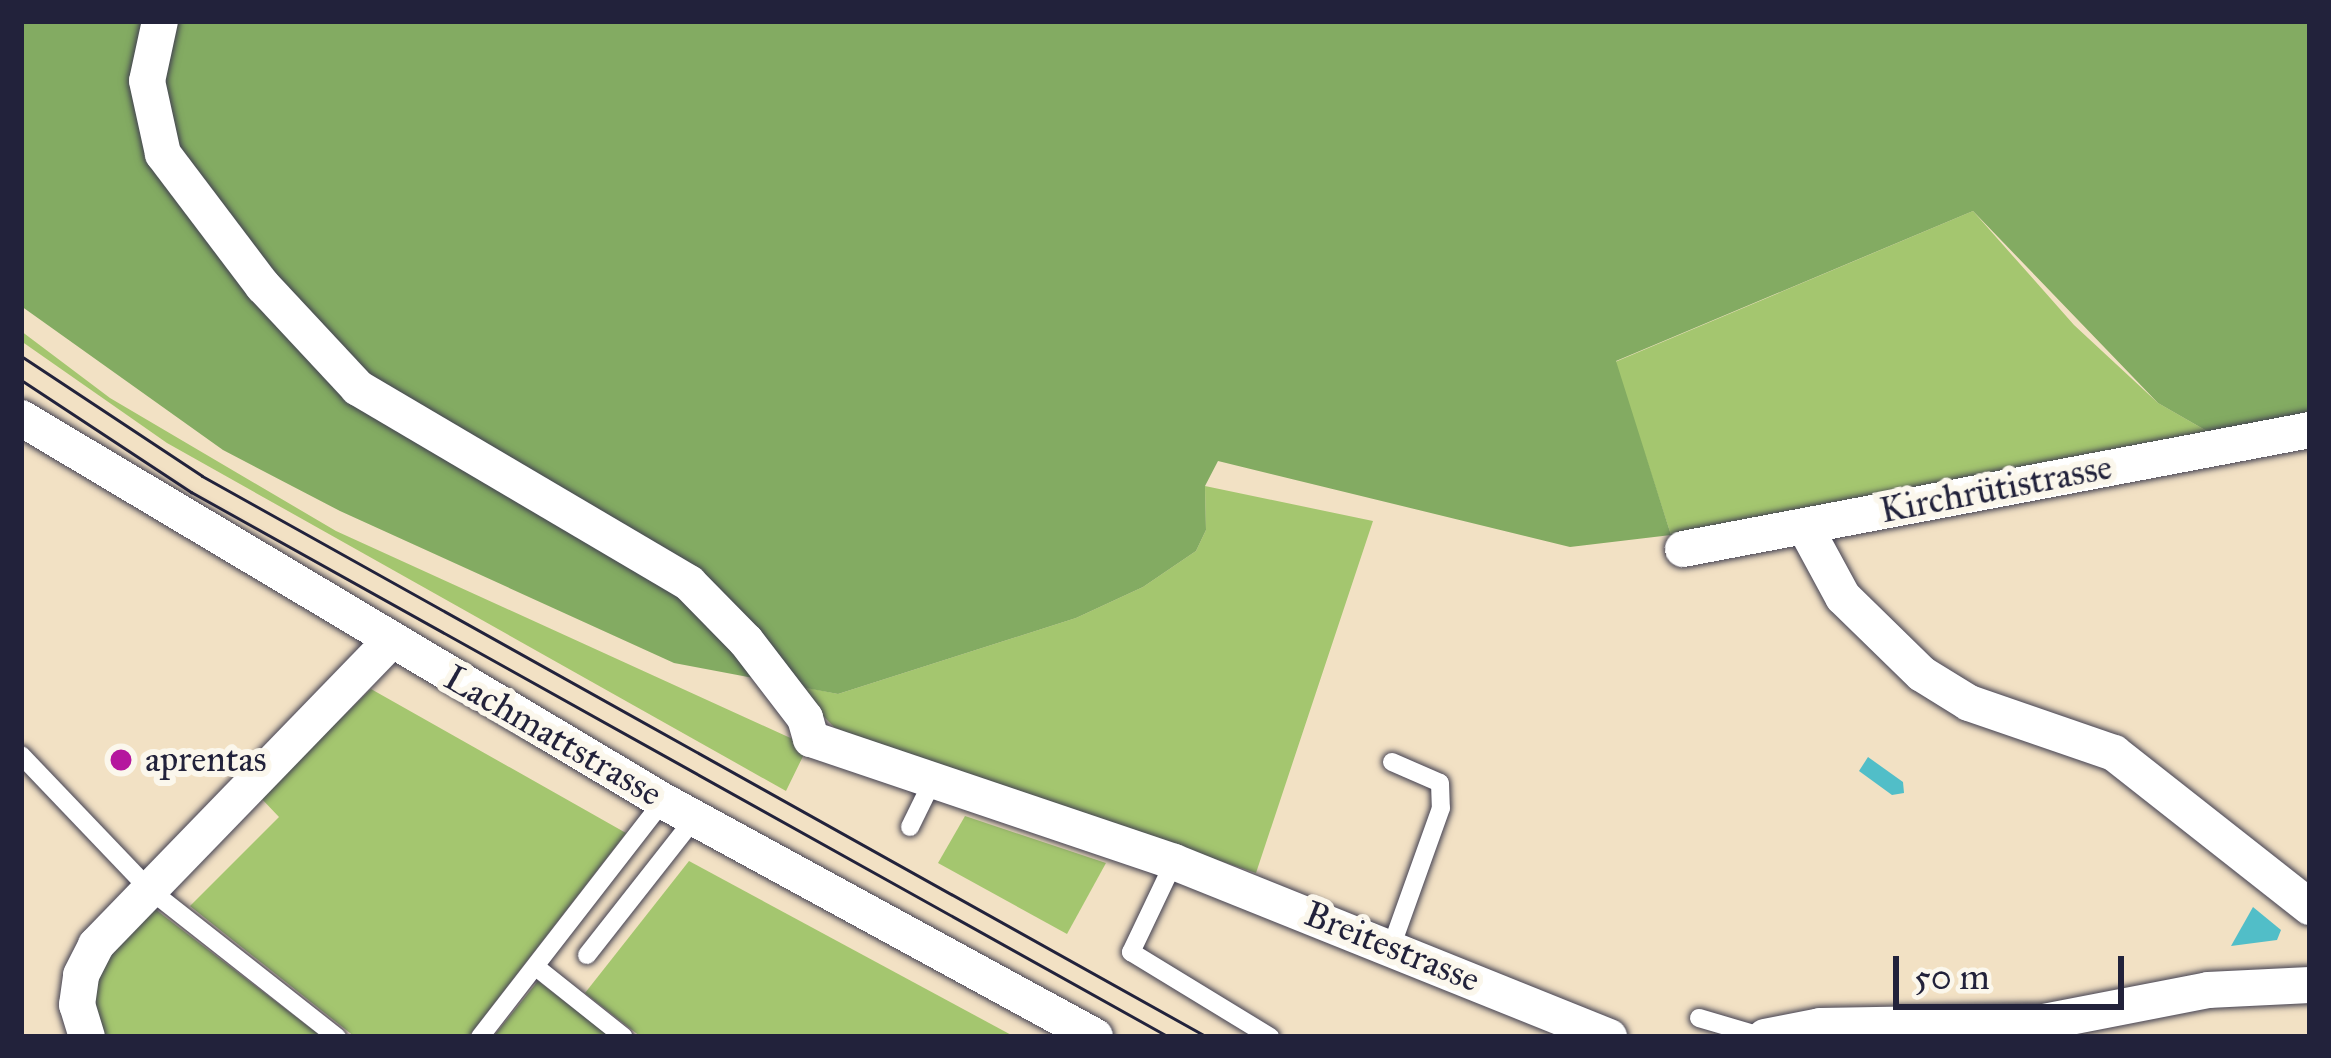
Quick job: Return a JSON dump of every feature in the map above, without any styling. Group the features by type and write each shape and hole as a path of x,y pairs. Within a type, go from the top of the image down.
{"street":[{"name":"Breitestrasse","path":"160,21 147,81 163,154 263,286 358,388 689,583 782,687 811,739 1174,862 1392,945 1610,1037"},
{"name":"Lachmattstrasse","path":"21,418 679,810 1095,1037"},
{"name":"Kirchrütistrasse","path":"1683,549 2310,430"},
{"path":"1805,527 1843,597 1922,674 1970,703 2114,753 2310,907"},
{"path":"87,1037 77,1005 80,975 96,945 390,642"},
{"path":"1764,1037 1820,1026 2044,1022 2208,990 2310,985"}],"lane":[{"path":"21,755 150,890 337,1037"},
{"path":"1392,762 1440,783 1441,808 1392,945"},
{"path":"910,827 934,780"},
{"path":"586,955 679,810"},
{"path":"480,1037 536,967 679,810"},
{"path":"1174,862 1131,952 1270,1037"},
{"path":"536,967 624,1037"},
{"path":"1699,1018 1764,1037"}],"green space":[{"path":"21,21 2310,21 2310,416 2212,434 2158,403 1973,211 1616,361 1671,535 1570,547 1218,461 1205,486 1206,530 1196,551 1143,587 1076,618 838,694 674,663 340,511 223,450 21,306"},
{"path":"1973,211 2074,325 2158,403 2212,434 1683,549 1671,535 1615,362"},
{"path":"21,331 110,398 336,531 808,746 786,791 167,443 21,341"},
{"path":"1205,486 1373,521 1256,873 861,739 834,727 793,685 838,694 1076,618 1143,587 1196,551 1206,530"},
{"path":"371,689 626,833 468,1037 355,1037 190,906 279,817 260,797"},
{"path":"965,816 1106,863 1067,934 938,863"},
{"path":"689,861 1015,1037 641,1037 585,993"},
{"path":"151,906 322,1037 102,1037 89,1004 98,968"},
{"path":"538,981 610,1037 493,1037"}],"water":[{"path":"1868,757 1903,782 1904,793 1892,795 1859,771"},
{"path":"2253,907 2281,930 2277,940 2231,946"}],"tram line":[{"path":"21,356 202,476 1207,1037"},
{"path":"21,380 191,492 1169,1037"}],"place":[{"name":"aprentas","path":"121,760"}]}
